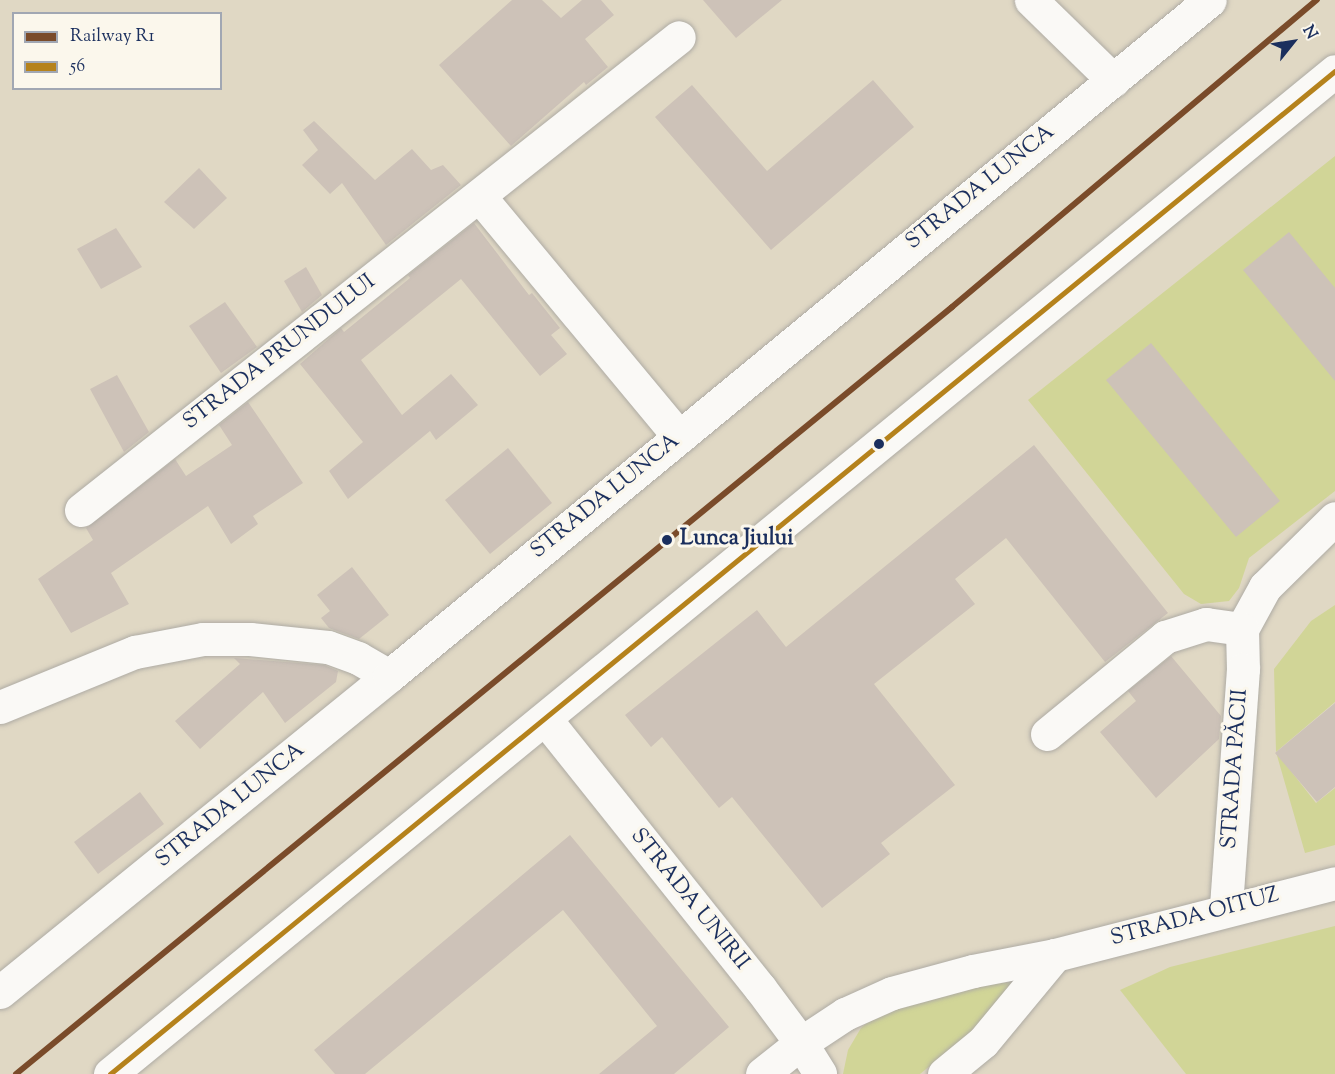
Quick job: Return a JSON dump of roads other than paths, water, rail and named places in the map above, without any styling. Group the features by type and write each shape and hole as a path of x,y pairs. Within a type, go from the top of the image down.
{"street":[{"path":"1031,0 1113,80"},
{"name":"STRADA LUNCA","path":"0,992 389,676 1210,0"},
{"name":"STRADA PRUNDULUI","path":"81,510 480,197 679,37"},
{"path":"110,1074 546,720 1335,71"},
{"path":"480,197 679,437"},
{"path":"1047,734 1165,637 1206,624 1242,629 1266,587 1335,518"},
{"name":"STRADA PĂCII","path":"1226,909 1243,669 1242,629"},
{"path":"0,707 135,652 203,639 250,639 328,646 358,658 389,676"},
{"name":"STRADA UNIRII","path":"546,720 801,1043 820,1074"},
{"name":"STRADA OITUZ","path":"801,1043 845,1014 892,993 973,971 1055,956 1226,909 1335,883"},
{"path":"944,1074 983,1042 1055,956"},
{"path":"762,1074 801,1043"}],"rail line":[{"name":"R1","path":"16,1074 952,307 1317,0"}],"place":[{"name":"Lunca Jiului","path":"667,540"}]}
